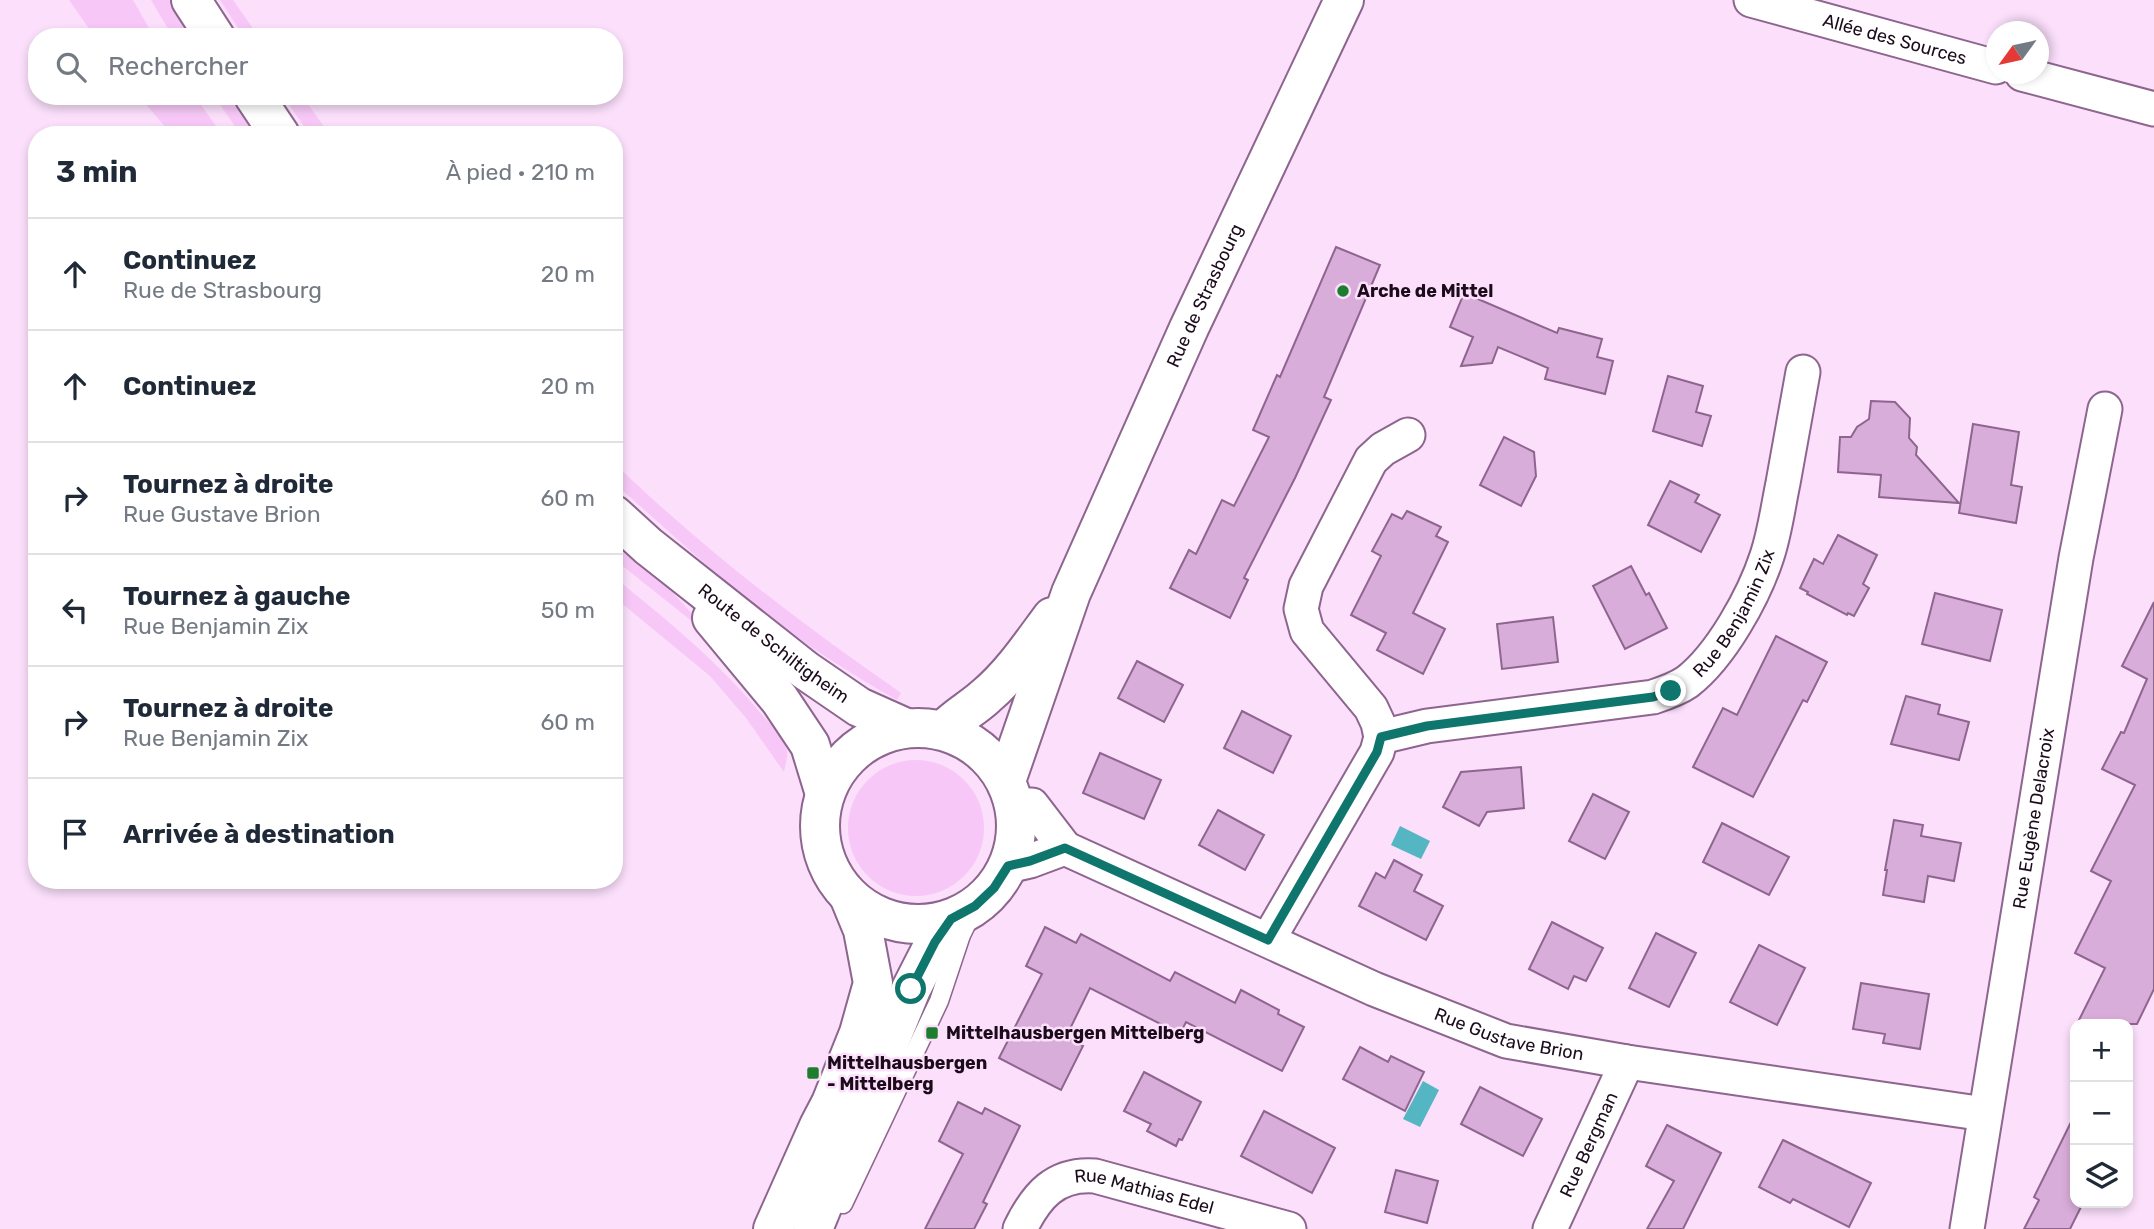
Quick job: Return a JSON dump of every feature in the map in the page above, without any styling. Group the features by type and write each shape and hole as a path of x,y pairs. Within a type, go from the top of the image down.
{"main road":[{"path":"191,0 209,28"},
{"name":"Rue de Strasbourg","path":"1010,793 1071,593 1188,328 1344,0"},
{"path":"260,105 275,126"},
{"name":"Route de Schiltigheim","path":"623,523 648,546 829,688 859,707 905,728"},
{"name":"Route de Schiltigheim","path":"648,546 725,632 780,700 810,744 825,794"},
{"name":"Rue de Strasbourg","path":"944,730 955,718 986,696 1010,671 1071,593"},
{"path":"773,1229 831,1103 859,1033 873,983 863,930 849,896 832,874 822,848 820,821 825,794 837,769 856,749 879,735 905,728 944,730 969,741 990,759 1010,793 1016,836 1008,866 994,888 963,913 935,942 911,989 813,1229"},
{"path":"849,896 871,912 897,922 924,924 963,913"}],"street":[{"name":"Allée des Sources","path":"1751,0 1986,63"},
{"path":"2049,81 2154,109"},
{"name":"Rue Benjamin Zix","path":"1381,737 1427,726 1653,697 1687,682 1717,651 1745,606 1766,558 1774,531 1803,372"},
{"name":"Rue Eugène Delacroix","path":"1967,1229 2076,558 2105,410"},
{"path":"1268,940 1377,752 1381,737 1371,708 1307,631 1301,609 1306,586 1371,460 1383,449 1408,435"},
{"name":"Rue Gustave Brion","path":"1010,793 1032,805 1065,848 1374,989 1506,1041 1627,1062 1986,1114"},
{"path":"1008,866 1065,848"},
{"name":"Rue Bergman","path":"1550,1229 1627,1062"},
{"name":"Rue Mathias Edel","path":"1020,1229 1029,1211 1042,1195 1067,1178 1083,1175 1289,1229"}],"lane":[{"path":"831,1229 941,997 961,935 963,913"}],"shaded area":[{"path":"69,0 133,0 149,28 89,28"},
{"path":"151,0 172,0 190,28 168,28"},
{"path":"220,0 233,0 253,28 238,28"},
{"path":"147,105 201,105 216,126 164,126"},
{"path":"220,105 241,105 256,126 235,126"},
{"path":"289,105 308,105 324,126 304,126"},
{"path":"623,471 753,584 901,693 897,700 801,640 730,585 623,491"},
{"path":"623,547 662,581 708,631 703,630 623,566"},
{"path":"623,584 711,660 774,728 787,751 784,772 746,718 710,676 623,604"},
{"path":"916,760 942,765 964,780 979,802 984,828 979,854 964,876 942,891 916,896 890,891 868,876 853,854 848,828 853,802 868,780 890,765"}],"water":[{"path":"1400,826 1430,841 1421,859 1391,845"},
{"path":"1423,1081 1439,1090 1420,1127 1403,1119"}],"building":[{"path":"1336,247 1380,265 1324,397 1331,400 1244,578 1248,580 1230,618 1170,588 1189,550 1196,554 1222,500 1234,506 1269,437 1253,430 1277,375 1280,377"},
{"path":"1464,293 1557,333 1559,328 1602,339 1597,357 1613,361 1605,394 1545,379 1548,368 1498,347 1492,363 1461,366 1473,337 1450,327"},
{"path":"1668,376 1703,386 1696,412 1711,416 1702,446 1653,431"},
{"path":"1871,401 1895,402 1910,418 1909,438 1917,447 1916,455 1959,503 1879,497 1881,475 1838,472 1840,437 1851,437 1857,427 1869,419"},
{"path":"1973,424 2019,432 2011,485 2022,487 2016,523 1959,513"},
{"path":"1504,437 1534,452 1536,476 1521,506 1480,485"},
{"path":"1670,481 1699,495 1695,502 1720,515 1701,552 1648,525"},
{"path":"1407,511 1441,527 1436,536 1448,542 1413,613 1445,629 1423,674 1377,650 1386,633 1351,615 1381,556 1372,551 1392,514 1402,519"},
{"path":"1838,535 1877,555 1863,584 1869,588 1854,616 1848,613 1847,615 1800,588 1814,559 1823,564"},
{"path":"1631,566 1667,628 1625,649 1593,586"},
{"path":"1935,593 2002,610 1990,661 1922,644"},
{"path":"2154,602 2154,989 2137,1024 2133,1024 2133,1019 2080,1019 2105,968 2075,953 2111,881 2091,871 2135,785 2102,769 2121,732 2124,733 2147,679 2122,666"},
{"path":"1553,617 1558,662 1502,669 1497,624"},
{"path":"1776,636 1827,662 1807,702 1803,700 1753,797 1693,767 1723,708 1737,715"},
{"path":"1137,661 1183,685 1164,722 1118,698"},
{"path":"1906,696 1940,705 1938,714 1969,722 1959,760 1891,744"},
{"path":"1242,711 1291,736 1273,773 1224,748"},
{"path":"1100,753 1161,780 1144,819 1083,793"},
{"path":"1521,767 1524,808 1487,812 1479,826 1443,807 1461,772"},
{"path":"1593,794 1629,812 1605,859 1569,841"},
{"path":"1218,810 1264,835 1245,870 1199,845"},
{"path":"1894,820 1923,825 1921,836 1961,843 1954,881 1928,876 1924,902 1883,895"},
{"path":"1722,823 1789,857 1769,895 1703,862"},
{"path":"1394,860 1422,875 1414,891 1443,906 1426,940 1359,906 1376,873 1385,878"},
{"path":"1552,922 1603,948 1586,981 1574,976 1568,989 1529,969"},
{"path":"1045,927 1076,943 1081,934 1170,981 1175,972 1235,1003 1241,990 1304,1027 1282,1071 1186,1022 1180,1034 1090,988 1066,1037 1083,1046 1061,1090 999,1058 1042,974 1026,966"},
{"path":"1656,933 1696,953 1669,1007 1629,988"},
{"path":"1759,945 1805,968 1777,1025 1730,1002"},
{"path":"1861,983 1929,994 1920,1049 1883,1043 1885,1034 1853,1029"},
{"path":"1360,1047 1388,1062 1391,1056 1424,1072 1405,1111 1343,1079"},
{"path":"1144,1072 1201,1102 1182,1140 1179,1139 1176,1146 1147,1131 1151,1124 1124,1111"},
{"path":"1480,1087 1542,1119 1523,1156 1461,1124"},
{"path":"958,1102 982,1114 985,1108 1020,1126 983,1202 987,1204 974,1229 925,1229 963,1154 939,1141"},
{"path":"1264,1111 1335,1148 1312,1193 1241,1156"},
{"path":"2070,1124 2070,1208 2080,1208 2070,1229 2024,1229 2039,1200 2034,1197"},
{"path":"1667,1125 1721,1153 1683,1229 1647,1229 1674,1181 1646,1166"},
{"path":"1783,1140 1871,1183 1849,1227 1793,1199 1790,1203 1759,1187"},
{"path":"1396,1170 1438,1181 1427,1223 1385,1212"}],"place":[{"name":"Arche de Mittel","path":"1343,291"},
{"name":"Mittelhausbergen Mittelberg","path":"932,1033"},
{"name":"Mittelhausbergen - Mittelberg","path":"813,1073"}],"route":[{"path":"911,989 935,942 951,919 975,906 994,888 1008,866 1065,848 1268,940 1377,752 1381,737 1427,726 1528,715 1653,697 1671,691"}]}
